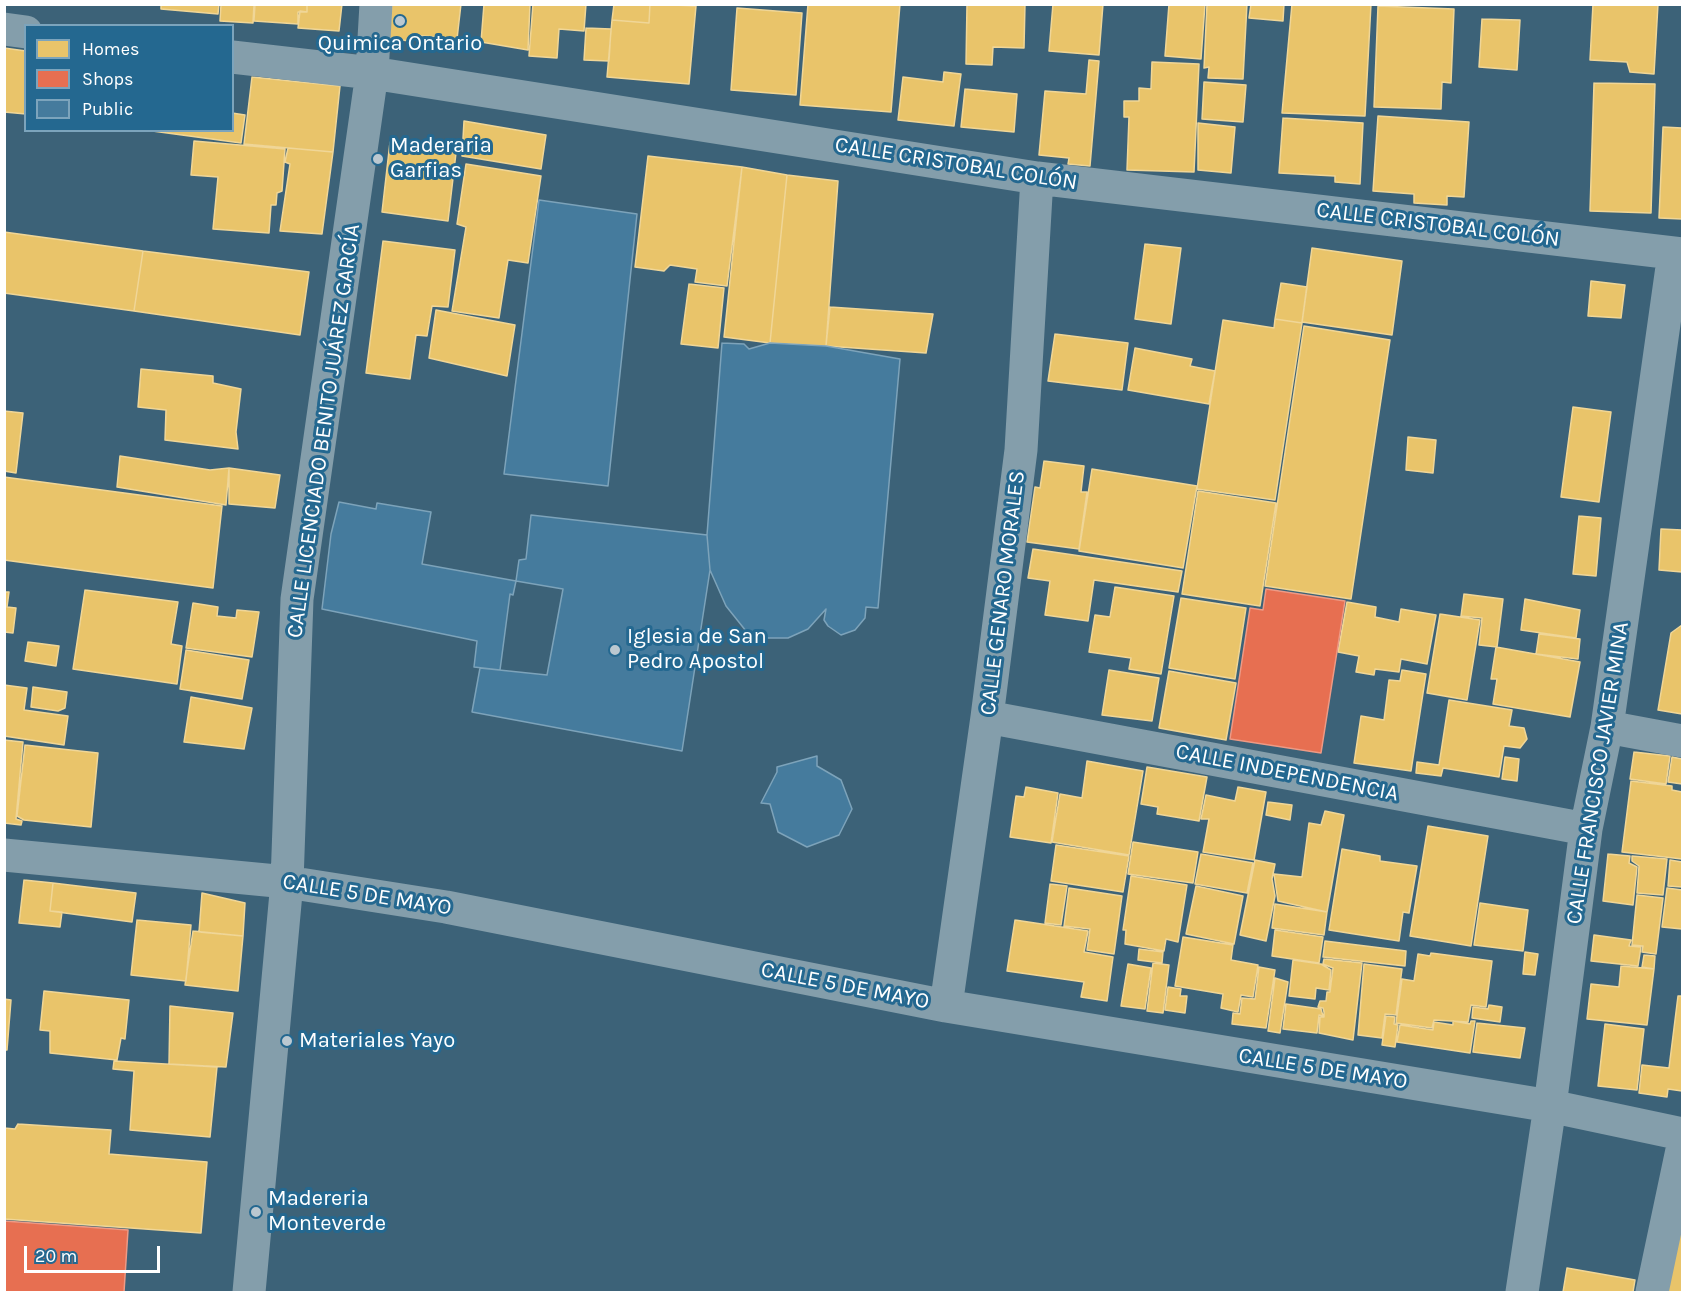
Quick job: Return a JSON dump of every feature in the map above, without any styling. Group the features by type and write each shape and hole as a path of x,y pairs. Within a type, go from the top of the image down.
{"street":[{"name":"CALLE LICENCIADO BENITO JUÁREZ GARCÍA","path":"249,1293 287,882 297,599 372,73 376,4"},
{"path":"4,29 24,32"},
{"name":"CALLE CRISTOBAL COLÓN","path":"234,57 372,73 1037,178 1678,253"},
{"name":"CALLE GENARO MORALES","path":"946,1006 1022,450 1037,178"},
{"name":"CALLE FRANCISCO JAVIER MINA","path":"1521,1293 1550,1106 1586,829 1607,727 1678,253"},
{"name":"CALLE INDEPENDENCIA","path":"987,717 1586,829"},
{"path":"1607,727 1683,741"},
{"name":"CALLE 5 DE MAYO","path":"4,855 287,882 457,909 946,1006 1550,1106 1683,1134"},
{"path":"1652,1293 1683,1150"}],"building: Homes":[{"path":"161,4 219,4 218,14 161,9"},
{"path":"221,4 254,4 253,23 220,21"},
{"path":"255,4 307,4 307,12 298,12 298,24 254,21"},
{"path":"307,4 342,4 339,31 298,28 300,11 307,12"},
{"path":"392,4 461,4 457,39 413,35 412,41 389,39"},
{"path":"484,4 530,4 528,50 481,42"},
{"path":"533,4 586,4 584,31 559,29 557,58 529,56"},
{"path":"614,4 650,4 649,23 612,20"},
{"path":"650,4 696,6 689,84 607,77 612,20 649,23"},
{"path":"808,4 900,4 891,112 800,105"},
{"path":"967,4 1025,4 1024,48 993,47 992,65 966,64"},
{"path":"1053,4 1103,4 1099,55 1049,51"},
{"path":"1169,4 1205,4 1201,59 1165,56"},
{"path":"1207,4 1247,4 1243,79 1208,78 1209,67 1204,68"},
{"path":"1251,4 1284,4 1283,21 1249,18"},
{"path":"1292,4 1371,4 1365,116 1282,113"},
{"path":"1593,4 1658,4 1654,74 1630,72 1627,62 1590,60"},
{"path":"1378,6 1454,9 1451,83 1442,82 1441,109 1374,107"},
{"path":"737,8 802,13 796,95 731,90"},
{"path":"1482,19 1520,20 1517,70 1479,67"},
{"path":"586,28 611,29 609,61 584,60"},
{"path":"4,48 24,51 24,114 4,112"},
{"path":"1089,60 1099,61 1090,166 1068,164 1069,158 1039,155 1045,91 1086,94"},
{"path":"1152,62 1199,64 1194,172 1127,170 1129,117 1124,117 1124,101 1139,101 1139,88 1151,89"},
{"path":"944,72 961,74 954,126 898,120 903,77 943,82"},
{"path":"252,77 340,86 333,152 244,144"},
{"path":"1204,82 1246,85 1243,122 1202,119"},
{"path":"1594,83 1655,84 1651,213 1590,211"},
{"path":"965,89 1017,94 1014,132 961,127"},
{"path":"234,113 245,115 241,143 160,132 234,132"},
{"path":"1378,116 1469,122 1464,197 1447,196 1447,205 1414,203 1414,194 1373,191"},
{"path":"1283,118 1363,123 1360,184 1335,182 1335,176 1279,173"},
{"path":"464,121 546,135 541,169 462,156"},
{"path":"1198,123 1235,127 1231,173 1198,170"},
{"path":"1663,127 1682,128 1682,219 1659,218"},
{"path":"194,141 285,149 282,191 277,193 276,205 271,205 269,233 213,229 218,177 191,175"},
{"path":"390,142 456,153 448,221 382,212"},
{"path":"288,148 333,152 322,234 280,231 290,164 285,162"},
{"path":"648,156 742,167 727,286 695,282 697,269 670,265 664,271 635,267"},
{"path":"466,164 541,176 528,263 508,260 499,318 452,311 466,227 457,224"},
{"path":"742,167 787,175 770,343 724,337"},
{"path":"787,175 838,181 826,346 770,343"},
{"path":"4,232 143,251 134,311 4,293"},
{"path":"383,241 455,250 448,307 432,306 427,336 416,335 410,379 366,373"},
{"path":"1145,244 1181,248 1171,324 1135,319"},
{"path":"1312,248 1402,261 1392,335 1302,322"},
{"path":"143,251 309,272 300,335 134,311"},
{"path":"1591,281 1625,285 1621,318 1588,316"},
{"path":"1281,283 1307,287 1302,323 1275,319"},
{"path":"689,284 724,288 718,348 681,344"},
{"path":"830,307 933,314 926,353 826,346"},
{"path":"436,310 515,325 507,376 429,358"},
{"path":"1275,319 1302,323 1275,500 1197,489 1223,320 1274,328"},
{"path":"1304,326 1390,340 1351,599 1265,586"},
{"path":"1055,334 1128,343 1122,390 1048,381"},
{"path":"1135,348 1192,359 1190,366 1215,371 1209,404 1128,390"},
{"path":"141,369 213,376 213,383 241,389 236,432 238,449 165,440 166,410 138,407"},
{"path":"1573,407 1611,412 1599,502 1561,497"},
{"path":"4,411 23,413 16,473 4,471"},
{"path":"1408,437 1436,440 1433,473 1406,470"},
{"path":"120,456 210,470 229,468 226,505 117,487"},
{"path":"1044,461 1084,466 1081,492 1087,492 1079,549 1027,542 1035,487 1040,488"},
{"path":"229,468 280,475 275,508 229,504"},
{"path":"1092,469 1197,486 1183,568 1079,551"},
{"path":"4,477 222,506 213,588 4,560"},
{"path":"1198,491 1276,503 1260,606 1182,594"},
{"path":"1579,516 1601,518 1596,576 1573,574"},
{"path":"1661,529 1682,530 1682,572 1659,570"},
{"path":"1033,549 1182,571 1178,592 1094,580 1088,621 1045,615 1050,581 1028,578"},
{"path":"1115,587 1174,596 1161,674 1129,669 1131,658 1089,652 1095,615 1110,617"},
{"path":"85,590 178,602 171,644 182,646 177,684 73,669"},
{"path":"4,592 9,592 7,607 16,608 13,633 4,632"},
{"path":"1464,594 1503,599 1497,647 1479,645 1482,618 1461,616"},
{"path":"1181,598 1246,608 1235,679 1169,668"},
{"path":"1525,599 1580,610 1576,638 1521,630"},
{"path":"1347,602 1376,607 1375,617 1399,622 1401,609 1436,615 1427,664 1401,659 1399,672 1375,669 1374,675 1356,672 1359,656 1338,652"},
{"path":"193,603 218,607 217,616 236,618 237,610 259,612 252,657 186,648"},
{"path":"1440,614 1480,620 1467,700 1427,693"},
{"path":"1682,625 1682,714 1658,710 1671,633"},
{"path":"1539,634 1580,639 1578,659 1536,654"},
{"path":"28,642 59,646 56,666 25,661"},
{"path":"1496,647 1580,662 1570,717 1493,704 1497,679 1491,679"},
{"path":"186,650 249,660 242,699 180,689"},
{"path":"1109,670 1159,678 1152,721 1102,715"},
{"path":"1402,670 1426,674 1411,771 1354,763 1361,716 1384,720 1389,680 1400,681"},
{"path":"1169,671 1236,683 1226,740 1159,728"},
{"path":"4,685 27,688 24,710 68,716 64,745 4,736"},
{"path":"33,687 67,692 65,708 58,711 31,707"},
{"path":"191,697 252,708 244,749 184,742"},
{"path":"1449,700 1512,710 1509,726 1524,728 1527,739 1520,748 1504,746 1499,777 1443,768 1441,776 1416,773 1417,762 1439,765"},
{"path":"4,740 23,742 16,819 22,821 21,825 4,823"},
{"path":"25,745 98,753 91,827 24,820 17,816"},
{"path":"1634,752 1670,756 1666,784 1630,779"},
{"path":"1505,757 1519,759 1517,781 1502,779"},
{"path":"1672,757 1682,759 1682,784 1668,782"},
{"path":"1087,761 1143,771 1129,855 1052,842 1060,794 1082,798"},
{"path":"1147,767 1207,777 1199,821 1157,814 1158,807 1141,804"},
{"path":"1631,781 1672,786 1672,790 1682,792 1682,859 1622,852"},
{"path":"1026,787 1058,793 1051,843 1010,837 1016,796 1024,797"},
{"path":"1238,787 1266,792 1254,860 1203,852 1209,819 1201,819 1206,795 1235,801"},
{"path":"1268,802 1292,805 1290,820 1266,815"},
{"path":"1325,811 1344,815 1327,912 1278,901 1274,874 1302,877 1309,823 1321,825"},
{"path":"1428,826 1488,836 1471,946 1410,936"},
{"path":"1133,842 1198,852 1193,883 1128,874"},
{"path":"1056,845 1129,856 1123,892 1051,881"},
{"path":"1342,849 1380,856 1380,861 1417,866 1409,913 1403,912 1399,941 1329,930"},
{"path":"1201,854 1253,863 1247,893 1195,884"},
{"path":"1608,854 1630,856 1629,863 1637,867 1633,905 1603,901"},
{"path":"1632,856 1667,859 1663,895 1637,893 1639,866 1632,861"},
{"path":"1255,860 1275,864 1272,879 1275,896 1266,941 1240,935"},
{"path":"1670,860 1682,862 1682,887 1668,886"},
{"path":"1131,876 1187,885 1178,942 1166,939 1164,951 1125,944 1126,930 1123,930"},
{"path":"24,880 53,883 50,911 62,912 60,927 19,923"},
{"path":"53,883 136,893 132,922 50,911"},
{"path":"1050,884 1067,886 1061,925 1045,923"},
{"path":"1196,886 1243,896 1234,944 1186,934"},
{"path":"1069,888 1122,896 1114,954 1087,950 1090,929 1064,926"},
{"path":"1667,888 1682,890 1682,929 1662,927"},
{"path":"202,893 245,903 243,936 199,932"},
{"path":"1637,895 1663,898 1656,954 1642,952 1643,946 1632,945"},
{"path":"1480,903 1528,910 1523,951 1474,945"},
{"path":"1275,904 1327,912 1324,935 1272,928"},
{"path":"137,920 191,925 186,981 131,975"},
{"path":"1015,920 1088,931 1084,952 1113,957 1107,1001 1081,997 1084,982 1007,971"},
{"path":"1275,930 1323,937 1319,963 1272,956"},
{"path":"193,931 243,936 238,991 185,985"},
{"path":"1594,935 1631,940 1629,946 1641,947 1638,966 1591,961"},
{"path":"1183,937 1233,945 1231,960 1258,965 1253,997 1241,995 1238,1012 1221,1008 1223,994 1175,986"},
{"path":"1325,941 1406,951 1405,966 1323,957"},
{"path":"1139,949 1163,952 1162,963 1138,960"},
{"path":"1525,952 1538,954 1535,975 1523,974"},
{"path":"1431,953 1492,961 1486,1007 1471,1005 1468,1022 1434,1020 1432,1028 1396,1023 1402,979 1414,981 1418,954 1430,956"},
{"path":"1644,955 1655,956 1654,969 1642,967"},
{"path":"1324,959 1362,963 1353,1040 1319,1033 1320,1017 1324,1017 1324,1012 1323,1008 1318,1007 1320,1001 1326,1001 1327,992 1330,992 1333,968 1323,964"},
{"path":"1293,960 1321,964 1331,970 1329,990 1316,988 1315,999 1289,996"},
{"path":"1153,963 1169,965 1163,1013 1147,1011"},
{"path":"1128,964 1151,968 1145,1009 1121,1006"},
{"path":"1364,964 1402,969 1396,1015 1385,1014 1382,1038 1358,1035"},
{"path":"1621,966 1654,969 1647,1025 1587,1019 1591,984 1619,987"},
{"path":"1259,967 1275,970 1266,1028 1232,1024 1233,1013 1240,1014 1242,998 1255,999"},
{"path":"1275,978 1288,982 1280,1033 1268,1031"},
{"path":"1168,987 1181,989 1180,996 1187,996 1185,1013 1165,1010"},
{"path":"44,991 129,1000 125,1039 121,1038 117,1060 50,1053 50,1031 40,1030"},
{"path":"1678,996 1682,996 1682,1091 1668,1089 1667,1097 1639,1093 1642,1065 1669,1068"},
{"path":"4,999 11,1000 7,1050 4,1050"},
{"path":"1286,1004 1321,1009 1323,1016 1319,1015 1317,1033 1283,1029"},
{"path":"1489,1005 1502,1007 1500,1022 1472,1018 1473,1007 1488,1009"},
{"path":"170,1006 233,1013 226,1067 169,1064"},
{"path":"1386,1016 1395,1017 1394,1024 1398,1025 1395,1047 1382,1045"},
{"path":"1453,1021 1470,1024 1471,1021 1475,1021 1470,1053 1397,1042 1400,1025 1433,1030 1434,1022 1453,1025"},
{"path":"1477,1023 1525,1028 1520,1058 1473,1052"},
{"path":"1605,1024 1644,1029 1637,1090 1598,1086"},
{"path":"114,1061 217,1067 210,1137 130,1130 134,1071 113,1069"},
{"path":"18,1124 111,1130 109,1154 207,1162 201,1233 4,1219 4,1128 15,1129"},
{"path":"1682,1189 1682,1292 1661,1292"},
{"path":"1567,1268 1635,1280 1633,1292 1563,1292"}],"building: Shops":[{"path":"1266,589 1345,601 1321,753 1230,739 1250,608 1263,610"},
{"path":"4,1221 128,1230 124,1292 4,1292"}],"building: Public":[{"path":"539,200 637,214 608,486 504,474"},
{"path":"722,343 744,344 749,349 770,343 826,346 900,359 878,608 866,607 865,618 855,630 841,635 828,626 824,620 826,609 808,629 788,638 758,638 746,631 726,606 710,570 707,535"},
{"path":"339,502 376,509 377,503 431,512 422,564 516,581 513,595 510,594 500,670 474,667 477,641 322,609 331,534"},
{"path":"531,515 707,535 710,570 682,751 472,712 480,668 547,675 563,589 516,581 519,560 526,559"},
{"path":"817,756 817,766 841,780 852,809 839,835 807,847 778,832 770,804 761,803 777,772 777,767"}],"place":[{"name":"Quimica Ontario","path":"400,21"},
{"name":"Maderaria Garfias","path":"378,159"},
{"name":"Iglesia de San Pedro Apostol","path":"615,650"},
{"name":"Materiales Yayo","path":"287,1041"},
{"name":"Madereria Monteverde","path":"256,1212"}]}
